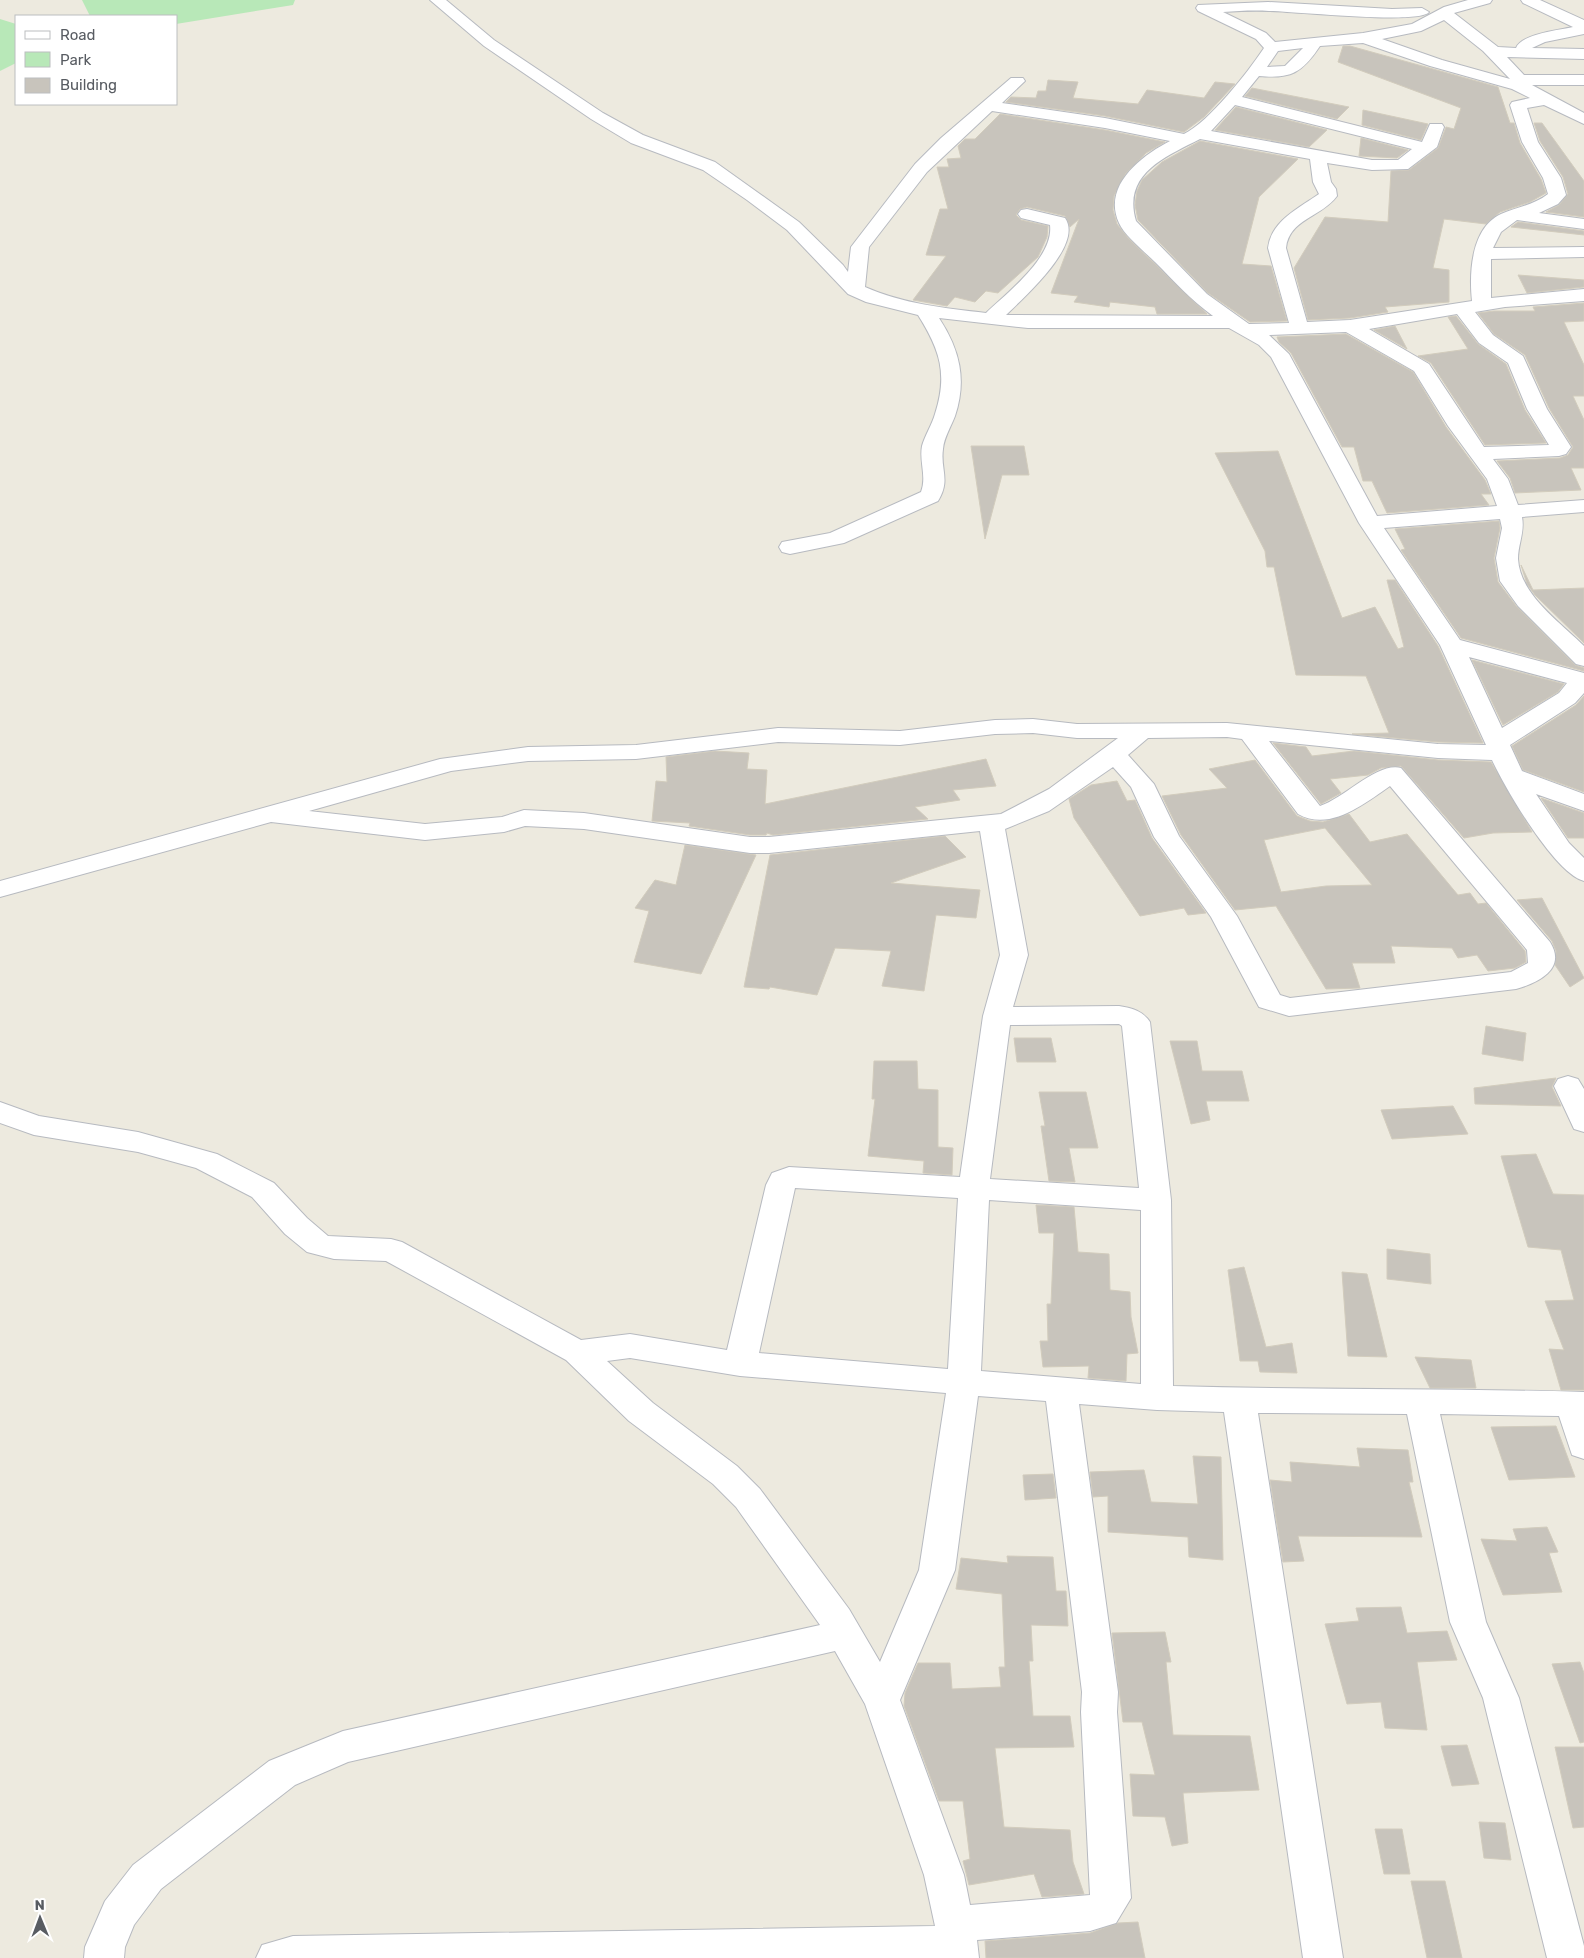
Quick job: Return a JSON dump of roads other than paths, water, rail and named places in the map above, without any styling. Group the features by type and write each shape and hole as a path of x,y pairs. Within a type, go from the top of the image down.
{"street":[{"path":"437,0 489,43 597,116 637,139 709,166 753,196 793,226 837,269 842,279 855,290 873,298 924,311 990,319 1300,329 1350,326 1473,307 1583,296"},
{"path":"1190,0 1255,32 1272,48"},
{"path":"1402,0 1474,34 1495,52 1524,84 1546,100 1580,114"},
{"path":"1528,0 1584,28"},
{"path":"1474,1 1434,15 1416,28 1363,38 1272,48 1216,117 1193,137 1160,153 1135,174 1126,190 1123,206 1125,216 1140,238 1200,298 1240,326 1266,341 1279,354 1370,523 1452,646 1512,776 1559,848 1584,873"},
{"path":"1203,8 1264,3 1345,5 1392,14 1434,15"},
{"path":"1516,53 1526,44 1540,38 1584,28"},
{"path":"1363,38 1436,63 1524,84 1584,80"},
{"path":"1254,71 1280,73 1293,70 1315,42"},
{"path":"1495,52 1584,54"},
{"path":"855,290 860,247 922,168 947,142 991,106 1017,81"},
{"path":"1231,99 1424,147"},
{"path":"1480,453 1552,451 1559,450 1561,447 1537,409 1516,360 1486,339 1473,307 1480,287 1481,254 1500,223 1546,203 1557,195 1552,178 1530,142 1518,105 1546,100"},
{"path":"991,106 1193,137 1302,151 1317,156 1372,165 1406,163 1431,142 1436,127"},
{"path":"1300,329 1277,248 1283,230 1328,196 1327,189 1322,182 1317,156"},
{"path":"990,319 1037,272 1054,251 1060,227 1059,222 1027,214"},
{"path":"1518,216 1584,224"},
{"path":"1481,254 1584,252"},
{"path":"790,546 836,538 930,496 935,484 936,474 932,452 952,395 952,368 946,344 924,311"},
{"path":"1350,326 1418,364 1458,426 1480,453 1497,479 1510,513 1513,528 1507,558 1511,581 1583,673"},
{"path":"1370,523 1584,506"},
{"path":"1452,646 1583,673"},
{"path":"0,889 450,764 528,754 636,752 778,735 900,738 995,727 1033,726 1077,731 1227,730 1393,747 1499,747 1567,698 1583,673"},
{"path":"271,814 425,832 504,824 524,818 584,821 750,845 770,845 991,823 1028,814 1115,755 1142,730"},
{"path":"1249,732 1307,809 1314,812 1324,813 1371,788 1392,773"},
{"path":"1115,755 1142,784 1167,836 1224,916 1269,1001 1279,1006 1289,1007 1516,980 1533,972 1542,965 1544,959 1540,948 1392,773 1393,747"},
{"path":"1512,776 1584,803"},
{"path":"882,1700 937,1570 964,1382 974,1188 997,1016 1014,956 991,823"},
{"path":"997,1016 1119,1015 1126,1016 1136,1022 1156,1200 1157,1398"},
{"path":"1568,1086 1584,1122"},
{"path":"0,1112 34,1124 138,1142 206,1161 263,1190 296,1226 318,1244 334,1248 391,1250 577,1352 641,1412 725,1475 748,1498 836,1619 882,1700 944,1875 958,1942"},
{"path":"740,1364 783,1180 790,1176 1156,1200"},
{"path":"577,1352 630,1346 740,1364 1157,1398 1578,1404 1584,1446"},
{"path":"276,1958 293,1954 958,1942 1102,1910 1111,1898 1098,1712 1100,1692 1061,1390"},
{"path":"1239,1400 1323,1958"},
{"path":"1421,1402 1470,1630 1500,1698 1567,1958"},
{"path":"104,1958 105,1947 119,1914 147,1877 282,1773 343,1747 844,1634"}]}
